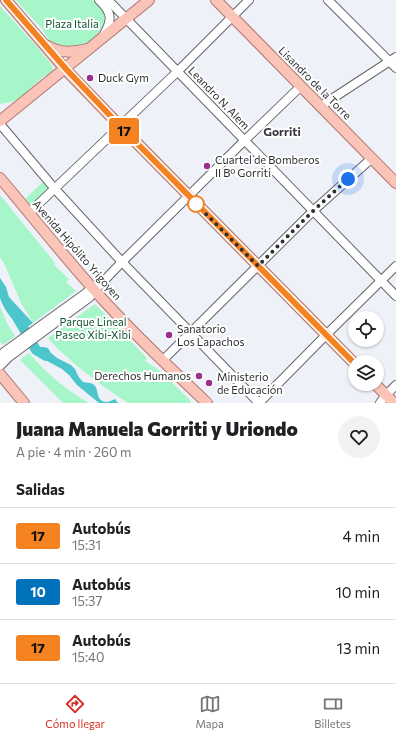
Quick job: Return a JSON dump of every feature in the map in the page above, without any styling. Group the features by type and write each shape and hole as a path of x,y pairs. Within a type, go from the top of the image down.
{"main road":[{"path":"6,0 66,69 120,126 348,357"},
{"path":"0,123 149,0"},
{"name":"Lisandro de la Torre","path":"216,0 396,183"},
{"path":"43,43 52,48 66,52 76,52 90,48"},
{"name":"Avenida Hipólito Yrigoyen","path":"0,178 128,327 207,403"},
{"path":"0,374 24,403"},
{"path":"382,391 389,399"}],"street":[{"path":"99,0 106,7 110,18 107,28 100,40"},
{"name":"Leandro N. Alem","path":"108,0 396,296"},
{"path":"29,213 177,72 249,0"},
{"path":"328,0 393,59 396,68"},
{"path":"321,106 393,59"},
{"path":"0,366 4,355 86,297 93,288 122,262 244,141 302,86"},
{"path":"0,123 54,189 122,262 259,403 396,266"},
{"path":"162,361 313,211 372,158"},
{"path":"389,399 396,385"}],"green space":[{"name":"Plaza Italia","path":"16,0 93,0 103,12 103,26 94,38 87,44 65,50 50,42 42,29"},
{"path":"0,6 50,62 53,68 52,73 43,77 22,97 11,102 0,104"},
{"path":"43,182 50,189 31,206 25,199"},
{"name":"Parque Lineal Paseo Xibi-Xibi","path":"0,195 55,263 54,265 69,279 66,282 76,291 33,323 21,303 5,265 0,257"},
{"name":"Parque Lineal Paseo Xibi-Xibi","path":"95,304 147,358 145,361 159,370 191,401 191,403 128,403 77,366 48,338"},
{"path":"0,307 15,336 3,345 0,341"},
{"name":"Parque Lineal Paseo Xibi-Xibi","path":"29,353 57,381 72,393 89,403 63,403 20,360"}],"water":[{"path":"0,278 6,287 9,297 33,323 22,331 2,303 0,298"},
{"path":"37,347 48,348 57,358 71,365 83,382 91,383 95,386 101,400 106,402 115,399 118,403 99,403 77,385 62,369 34,354 32,351"}],"waterway":[{"path":"18,319 36,350 46,356"}],"bus line":[{"name":"17","path":"6,0 66,69 120,126 348,357"}],"place":[{"name":"Duck Gym","path":"90,78"},
{"name":"Cuartel de Bomberos II Bº Gorriti","path":"207,166"},
{"name":"Sanatorio Los Lapachos","path":"169,335"},
{"name":"Derechos Humanos","path":"199,376"},
{"name":"Ministerio de Educación","path":"209,383"}],"district":[{"name":"Gorriti","path":"282,132"}],"route":[{"path":"196,204 258,266 313,211 348,179"}]}
